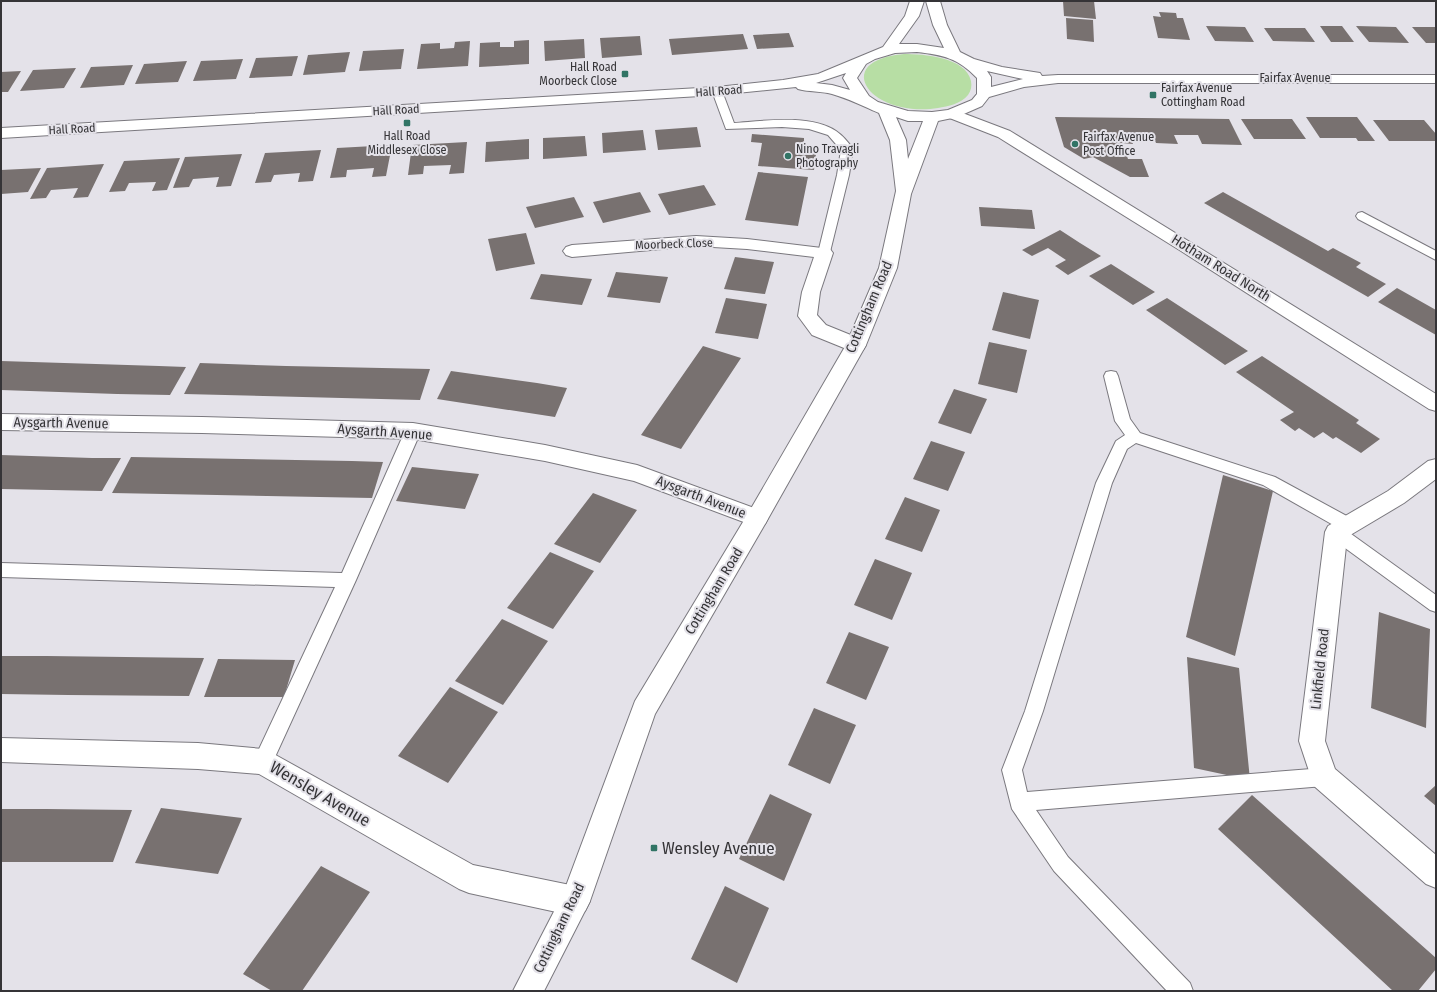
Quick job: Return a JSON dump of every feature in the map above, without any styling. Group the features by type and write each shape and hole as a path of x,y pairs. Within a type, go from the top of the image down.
{"street":[{"path":"888,49 912,16 917,1"},
{"path":"933,1 940,24 954,55"},
{"path":"888,49 922,48 954,55 969,62 984,77 981,98"},
{"name":"Hall Road","path":"1,133 717,91 790,85 824,76 888,49"},
{"path":"861,60 850,78 863,98"},
{"name":"Fairfax Avenue","path":"969,62 1001,72 1058,79"},
{"name":"Fairfax Avenue","path":"932,117 952,114 981,98 1023,83 1058,79 1436,79"},
{"name":"Hall Road","path":"790,85 832,89 863,98 885,110 908,116 932,117"},
{"name":"Hotham Road North","path":"981,98 1004,134"},
{"name":"Cottingham Road","path":"885,110 898,140 903,194"},
{"name":"Hotham Road North","path":"952,114 1004,134 1436,404"},
{"name":"Cottingham Road","path":"528,991 575,901 644,709 757,518 856,345 888,268 903,194 932,117"},
{"name":"Moorbeck Close","path":"571,252 696,241 747,244 824,253"},
{"path":"824,253 811,292 807,316 819,330 856,345"},
{"name":"Aysgarth Avenue","path":"1,422 202,424 413,431 546,453 637,473 757,518"},
{"path":"1342,529 1396,497 1436,467"},
{"name":"Linkfield Road","path":"1324,777 1312,741 1342,529"},
{"name":"Wensley Avenue","path":"1,750 198,756 263,762 469,879 575,901"},
{"path":"1324,777 1436,874"}],"lane":[{"path":"717,91 730,127 786,123 815,127 832,133 847,149 843,175 824,253"},
{"path":"1362,216 1436,256"},
{"path":"1111,376 1123,421 1135,437 1269,481 1342,529 1436,605"},
{"path":"263,762 347,580 413,431"},
{"path":"1135,437 1121,445 1104,483 1034,711 1012,770 1019,802 1061,864 1182,991"},
{"path":"1,570 347,580"},
{"path":"1019,802 1324,777"}],"green space":[{"path":"904,54 932,56 953,62 967,73 971,81 969,93 962,101 958,103 931,109 902,107 888,103 875,96 866,86 864,80 866,69 878,60"}],"building":[{"path":"1063,1 1094,1 1096,19 1064,16"},
{"path":"1159,12 1176,13 1177,18 1183,18 1190,40 1158,38 1153,16 1161,17"},
{"path":"1066,18 1093,20 1094,42 1067,39"},
{"path":"1206,26 1245,27 1254,42 1215,41"},
{"path":"1320,26 1342,26 1354,42 1331,42"},
{"path":"1356,26 1396,27 1409,43 1369,42"},
{"path":"1412,27 1436,27 1436,43 1426,43"},
{"path":"1264,28 1305,28 1315,42 1273,41"},
{"path":"789,33 794,47 757,49 753,35"},
{"path":"743,34 748,49 672,55 669,39"},
{"path":"640,36 642,55 602,58 600,38"},
{"path":"584,39 585,58 545,61 544,41"},
{"path":"529,40 529,64 479,67 480,43 500,42 500,47 514,47 514,41"},
{"path":"470,41 468,66 417,69 421,44 440,43 440,49 454,48 455,42"},
{"path":"404,49 401,69 359,71 363,51"},
{"path":"350,52 345,72 303,75 308,55"},
{"path":"298,56 292,76 249,78 256,58"},
{"path":"243,59 236,79 193,81 201,61"},
{"path":"187,61 178,82 135,84 144,64"},
{"path":"133,65 124,85 80,88 91,67"},
{"path":"76,68 64,88 20,91 33,70"},
{"path":"21,71 8,92 1,92 1,72"},
{"path":"1055,117 1229,119 1242,145 1202,144 1198,135 1174,135 1178,144 1156,143 1153,135 1129,135 1133,144 1122,143 1128,159 1142,159 1149,177 1130,177 1093,157 1084,159 1064,147"},
{"path":"1306,117 1357,117 1375,141 1358,141 1356,138 1320,138"},
{"path":"1241,119 1292,119 1306,139 1254,139"},
{"path":"1373,120 1424,120 1436,134 1436,141 1389,141"},
{"path":"697,127 701,147 658,150 655,130"},
{"path":"643,130 646,150 603,153 602,133"},
{"name":"Nino Travagli Photography","path":"752,134 804,138 804,145 817,146 814,170 758,166 762,143 751,142"},
{"path":"585,136 587,156 543,159 543,138"},
{"path":"529,139 529,159 485,162 486,142"},
{"path":"467,142 464,173 449,174 451,165 424,166 423,174 408,175 412,145"},
{"path":"392,145 386,176 372,177 374,168 347,170 346,177 330,178 337,148"},
{"path":"321,150 313,181 298,182 300,173 274,175 271,182 255,183 265,153"},
{"path":"242,154 231,186 216,187 219,177 193,179 189,187 173,188 185,157"},
{"path":"180,158 167,190 152,191 156,182 129,183 125,191 109,192 124,161"},
{"path":"104,164 88,197 73,198 78,188 51,190 46,198 30,199 47,168"},
{"path":"41,168 28,192 1,194 1,170"},
{"path":"758,172 808,177 798,226 745,220"},
{"path":"704,185 716,205 669,215 658,194"},
{"path":"640,192 651,212 603,223 593,202"},
{"path":"1223,192 1328,251 1333,248 1361,263 1356,267 1386,284 1368,297 1204,203"},
{"path":"574,197 584,217 535,228 526,207"},
{"path":"979,207 1032,210 1035,229 981,226"},
{"path":"1060,230 1101,256 1068,275 1055,266 1066,260 1048,248 1032,256 1022,250"},
{"path":"526,233 535,264 496,271 488,239"},
{"path":"735,257 774,262 765,294 724,289"},
{"path":"1111,264 1155,292 1133,305 1089,276"},
{"path":"616,272 668,277 660,303 607,297"},
{"path":"541,274 592,279 582,305 530,299"},
{"path":"1397,288 1436,310 1436,335 1378,302"},
{"path":"1003,292 1039,300 1030,339 992,330"},
{"path":"726,298 767,304 758,339 715,333"},
{"path":"1167,298 1248,351 1225,365 1146,310"},
{"path":"989,342 1027,350 1017,393 978,384"},
{"path":"703,346 741,358 681,449 641,435"},
{"path":"1262,356 1359,420 1356,423 1380,439 1361,453 1336,437 1333,439 1323,432 1314,438 1299,428 1295,431 1280,420 1294,412 1236,372"},
{"path":"1,361 186,367 170,395 117,394 1,390"},
{"path":"200,363 430,369 420,400 184,394"},
{"path":"451,371 567,388 555,417 437,399"},
{"path":"954,389 987,399 971,434 938,423"},
{"path":"931,441 965,452 948,491 913,479"},
{"path":"1,455 121,458 102,491 1,489"},
{"path":"131,457 383,462 372,498 112,493"},
{"path":"412,467 479,474 465,509 396,501"},
{"path":"1223,475 1273,491 1235,656 1186,637"},
{"path":"593,493 637,510 600,563 554,544"},
{"path":"905,497 940,510 922,552 885,539"},
{"path":"550,552 594,571 553,629 507,608"},
{"path":"875,559 912,573 892,620 854,605"},
{"path":"1379,612 1430,629 1426,728 1371,708"},
{"path":"502,619 548,641 503,705 455,681"},
{"path":"849,632 889,647 866,700 826,683"},
{"path":"1,656 204,658 189,696 68,695 1,694"},
{"path":"1187,657 1239,668 1250,780 1194,768"},
{"path":"218,659 295,660 284,697 204,697"},
{"path":"450,687 498,712 448,783 398,756"},
{"path":"814,708 856,725 830,784 788,765"},
{"path":"1436,785 1436,806 1424,796"},
{"path":"770,794 812,814 784,881 739,859"},
{"path":"1252,795 1436,958 1436,969 1418,991 1393,991 1218,829"},
{"path":"161,808 242,818 218,874 135,863"},
{"path":"1,809 132,810 113,862 1,862"},
{"path":"321,866 370,892 302,991 272,991 243,974"},
{"path":"725,886 769,908 737,983 691,959"}],"place":[{"name":"Hall Road Moorbeck Close","path":"625,74"},
{"name":"Fairfax Avenue Cottingham Road","path":"1153,95"},
{"name":"Hall Road Middlesex Close","path":"407,123"},
{"name":"Fairfax Avenue Post Office","path":"1075,144"},
{"name":"Nino Travagli Photography","path":"788,156"},
{"name":"Wensley Avenue","path":"654,848"}]}
